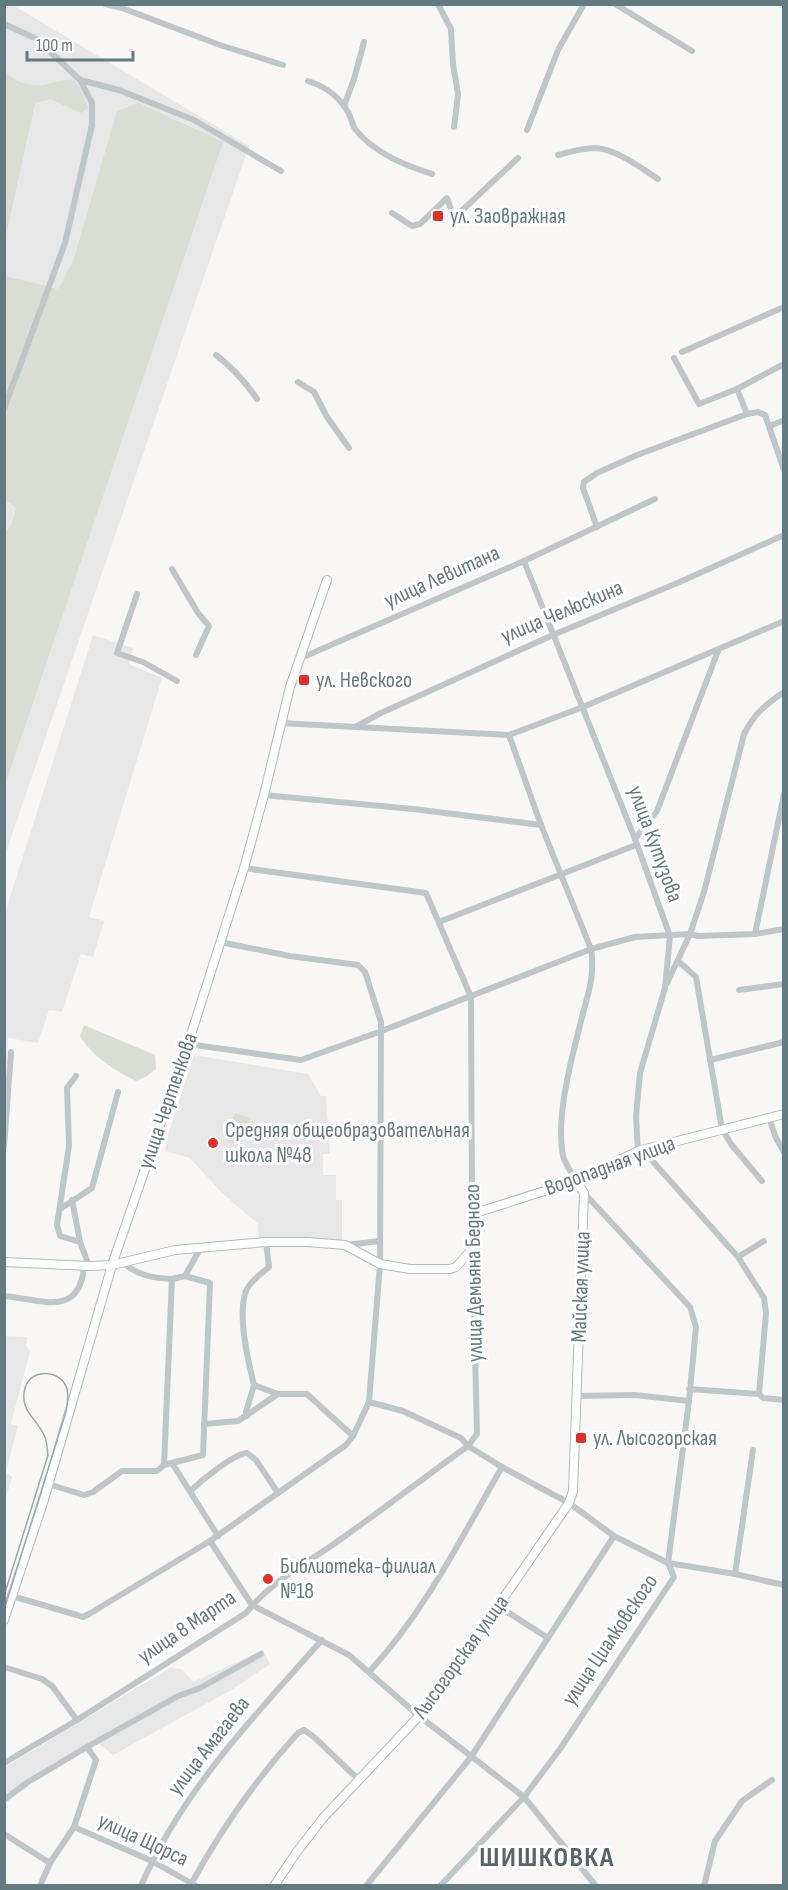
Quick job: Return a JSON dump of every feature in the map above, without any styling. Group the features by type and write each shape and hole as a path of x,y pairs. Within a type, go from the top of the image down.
{"street":[{"path":"105,4 122,6 220,45 283,65"},
{"path":"438,4 451,29 458,94 454,127"},
{"path":"527,130 558,50 584,4"},
{"path":"615,4 692,51"},
{"path":"4,24 37,39 80,80 93,104 92,125 65,243 4,409"},
{"path":"344,106 364,42"},
{"path":"80,80 119,90 194,120 281,171"},
{"path":"308,81 321,85 335,95 344,106 354,128 371,144 393,159 432,174"},
{"path":"558,155 596,148 630,162 658,179"},
{"path":"392,213 412,226 420,224 447,198 454,218 518,158"},
{"path":"682,352 783,307"},
{"path":"216,355 238,374 257,399"},
{"path":"674,358 699,404 737,389 783,364"},
{"path":"298,382 314,392 327,417 349,448"},
{"path":"737,389 747,414"},
{"path":"597,527 583,488 584,482 597,472 747,414 758,412 765,415 783,470"},
{"path":"770,426 783,420"},
{"name":"улица Левитана","path":"301,658 524,561 656,499"},
{"name":"улица Челюскина","path":"356,726 553,634 682,581 783,535"},
{"name":"улица Кутузова","path":"524,561 636,842 670,936 665,988 640,1073 636,1116 638,1151"},
{"path":"172,569 198,613 209,626 196,654"},
{"name":"улица Чертенкова","path":"4,1620 48,1484 112,1264 189,1044 244,868 264,795 280,723 327,580"},
{"path":"137,594 117,653 142,662 177,681"},
{"path":"280,723 509,735 718,651 783,621"},
{"path":"439,922 562,874 636,842 657,811 718,651"},
{"path":"665,988 690,934 704,892 744,734 753,717 762,707 783,692"},
{"path":"509,735 541,825 591,949 592,980 569,1073 561,1136 564,1158 585,1193"},
{"path":"755,934 783,794"},
{"path":"264,795 413,809 541,825"},
{"name":"улица Демьяна Бедного","path":"244,868 426,893 471,997 472,1214 477,1434 468,1446"},
{"path":"189,1044 301,1060 471,997 591,949 635,937 755,934 783,929"},
{"path":"12,1596 83,1617 218,1536 346,1444 353,1436 369,1402 380,1264 379,1032 381,1022 365,972 358,965 290,956 220,942"},
{"path":"678,961 696,977 722,1129 731,1144 762,1181"},
{"path":"739,990 783,984"},
{"path":"710,1060 783,1042"},
{"path":"4,1147 11,1052"},
{"path":"76,1076 67,1088 69,1146 57,1225 60,1236 80,1242"},
{"path":"60,1209 92,1188 118,1092"},
{"name":"Водопадная улица","path":"472,1214 576,1180 638,1151 783,1114"},
{"path":"769,1118 783,1152"},
{"path":"638,1151 648,1156 738,1257 764,1298 766,1313 759,1394"},
{"name":"улица Циалковского","path":"440,1886 524,1797 560,1749 674,1577 668,1563 696,1327 690,1307 585,1193"},
{"name":"Майская улица","path":"577,1396 585,1193"},
{"path":"4,1296 45,1303 65,1302 81,1285 86,1266 72,1200"},
{"path":"4,1262 86,1266 112,1264 175,1250 266,1242 345,1245 380,1241"},
{"path":"738,1257 764,1241"},
{"path":"247,1416 246,1412 254,1385 244,1349 244,1302 250,1284 269,1267 266,1242"},
{"path":"345,1245 380,1264 410,1269 450,1269 456,1267 473,1248"},
{"path":"185,1276 200,1249"},
{"path":"48,1484 84,1495 93,1492 122,1471 157,1471 168,1464 203,1455 210,1284 185,1276 172,1279 158,1278 133,1271 122,1262"},
{"path":"172,1279 168,1464 190,1491 218,1536"},
{"path":"254,1385 279,1394 307,1394 353,1436"},
{"path":"689,1389 759,1394 763,1398 783,1400"},
{"path":"204,1424 238,1421 279,1394"},
{"path":"577,1396 635,1395 689,1401"},
{"name":"Лысогорская улица","path":"274,1886 323,1818 419,1716 569,1503 573,1491 577,1396"},
{"path":"369,1402 403,1411 461,1438 468,1446 502,1467 569,1503 614,1536 668,1563 783,1585"},
{"name":"улица 8 Марта","path":"4,1763 77,1720 246,1613 256,1599 468,1446"},
{"path":"735,1574 753,1450"},
{"path":"190,1491 203,1479 236,1457 247,1453 256,1460 278,1493"},
{"path":"369,1672 394,1645 427,1597 502,1467"},
{"path":"366,1886 471,1757 614,1536"},
{"path":"210,1541 252,1605 350,1655 419,1716 524,1797 596,1886"},
{"path":"498,1606 548,1638"},
{"name":"улица Амагаева","path":"141,1886 171,1827 233,1742 251,1718 322,1640"},
{"path":"4,1800 28,1782 87,1747 178,1696 200,1688 261,1654"},
{"path":"4,1667 42,1679 51,1686 77,1720"},
{"path":"193,1885 237,1809 298,1733 304,1730 314,1737 359,1780"},
{"name":"улица Щорса","path":"40,1886 50,1863 74,1827 96,1760 87,1747"},
{"path":"704,1886 715,1841 742,1801 772,1780"},
{"name":"улица Щорса","path":"74,1827 152,1861 193,1885"},
{"path":"4,1834 50,1863"}],"shaded area":[{"path":"11,4 249,146 5,855 4,5"},
{"path":"5,71 17,80 32,85 63,80 75,81 88,108 81,113 50,99 35,103 5,240"},
{"path":"139,103 223,142 5,785 4,534 11,526 16,508 4,498 5,276 58,289 73,262 117,111"},
{"path":"93,635 133,648 129,664 162,678 89,917 104,921 93,957 81,954 62,1012 49,1010 38,1043 8,1038 5,1093 5,913"},
{"path":"84,1025 155,1055 156,1069 136,1081 120,1073 97,1056 85,1043 80,1036"},
{"path":"194,1055 308,1074 321,1096 326,1096 330,1154 323,1154 323,1175 336,1175 336,1200 342,1200 342,1241 259,1242 258,1224 221,1192 190,1158 165,1151"},
{"path":"235,1113 250,1118 240,1146 226,1141"},
{"path":"5,1336 27,1337 26,1346 30,1351 11,1424 18,1426 6,1472 12,1477 5,1501"},
{"path":"263,1650 270,1664 233,1689 113,1755 96,1741 5,1796 5,1767 170,1668 182,1669 193,1682"}],"tram line":[{"path":"4,1596 48,1455 47,1443 42,1430 24,1403 25,1388 33,1377 40,1374 53,1375 59,1378 67,1389 66,1412 4,1610"}],"place":[{"name":"ул. Заовражная","path":"438,216"},
{"name":"ул. Невского","path":"304,680"},
{"name":"Средняя общеобразовательная школа №48","path":"213,1143"},
{"name":"ул. Лысогорская","path":"581,1438"},
{"name":"Библиотека-филиал №18","path":"268,1579"}],"district":[{"name":"ШИШКОВКА","path":"547,1857"}]}
